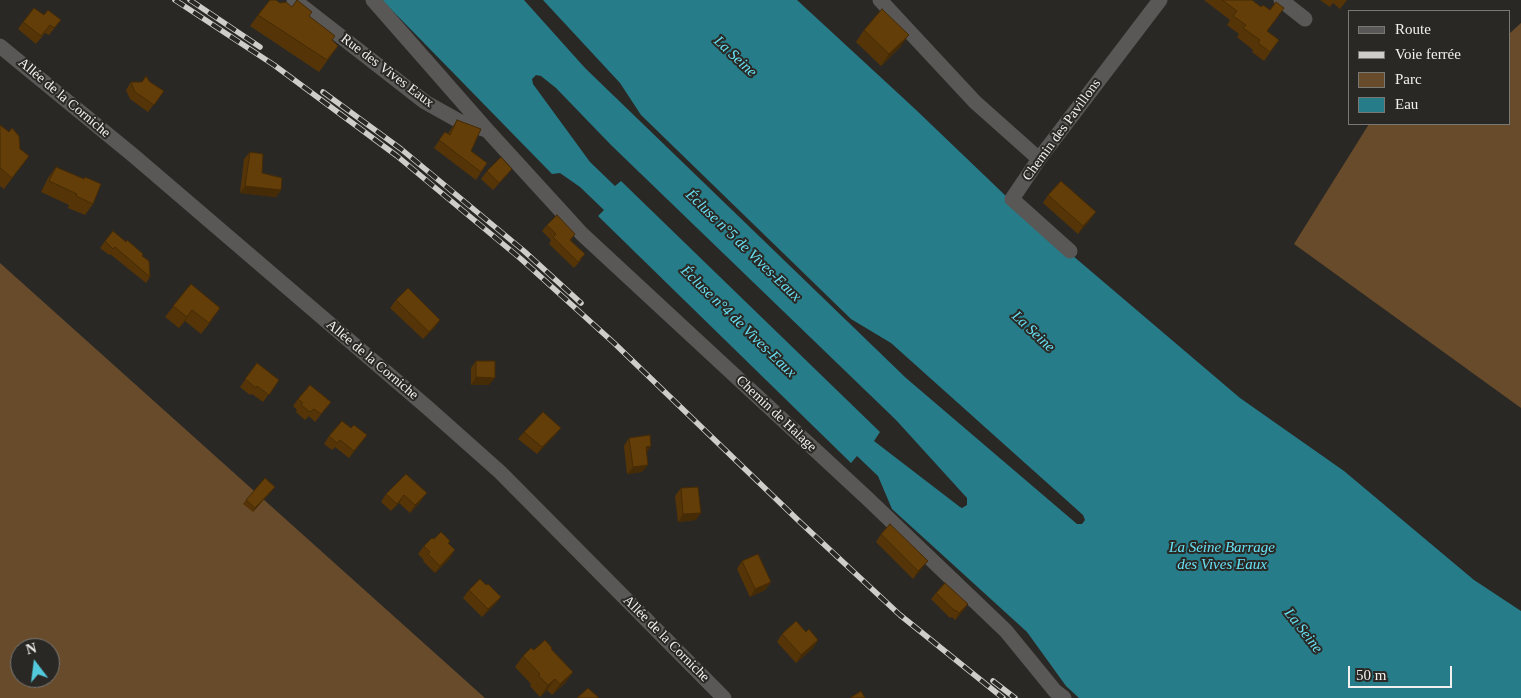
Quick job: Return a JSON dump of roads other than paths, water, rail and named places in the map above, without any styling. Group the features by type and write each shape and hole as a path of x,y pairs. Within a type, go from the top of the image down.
{"street":[{"name":"Rue des Vives Eaux","path":"294,0 425,102 459,121 487,130"},
{"name":"Chemin de Halage","path":"373,0 487,130 582,234 867,498 999,624 1055,691 1064,698"},
{"path":"880,0 975,102 1039,159"},
{"path":"1281,0 1305,19"},
{"name":"Chemin des Pavillons","path":"1070,251 1012,199 1151,3"},
{"name":"Allée de la Corniche","path":"0,46 134,156 500,472 724,698"}],"water":[{"name":"La Seine Barrage des Vives Eaux","path":"382,0 524,0 585,68 906,378 1077,524 1082,524 1085,520 1083,515 891,343 851,319 641,115 620,83 543,0 797,0 1032,221 1240,398 1344,471 1474,580 1521,611 1521,698 1079,698 1066,686 1027,632 892,509 878,476 857,456 851,463 598,216 604,210 580,187 560,173 552,174","holes":["536,75 541,76 556,88 611,145 896,420 967,498 967,505 962,508 960,507 874,441 880,432 621,181 615,186 590,162 533,84 532,79"]}],"railway":[{"path":"175,0 274,65 397,156 521,259 614,343 801,523 900,615 1003,698"},
{"path":"190,0 260,47"},
{"path":"323,92 401,149 524,251 581,303"},
{"path":"993,681 1015,698"}],"water label":[{"name":"La Seine","path":"735,57"},
{"name":"Écluse n°5 de Vives-Eaux","path":"743,246"},
{"name":"Écluse n°4 de Vives-Eaux","path":"738,322"},
{"name":"La Seine","path":"1033,332"},
{"name":"La Seine","path":"1303,631"}]}
